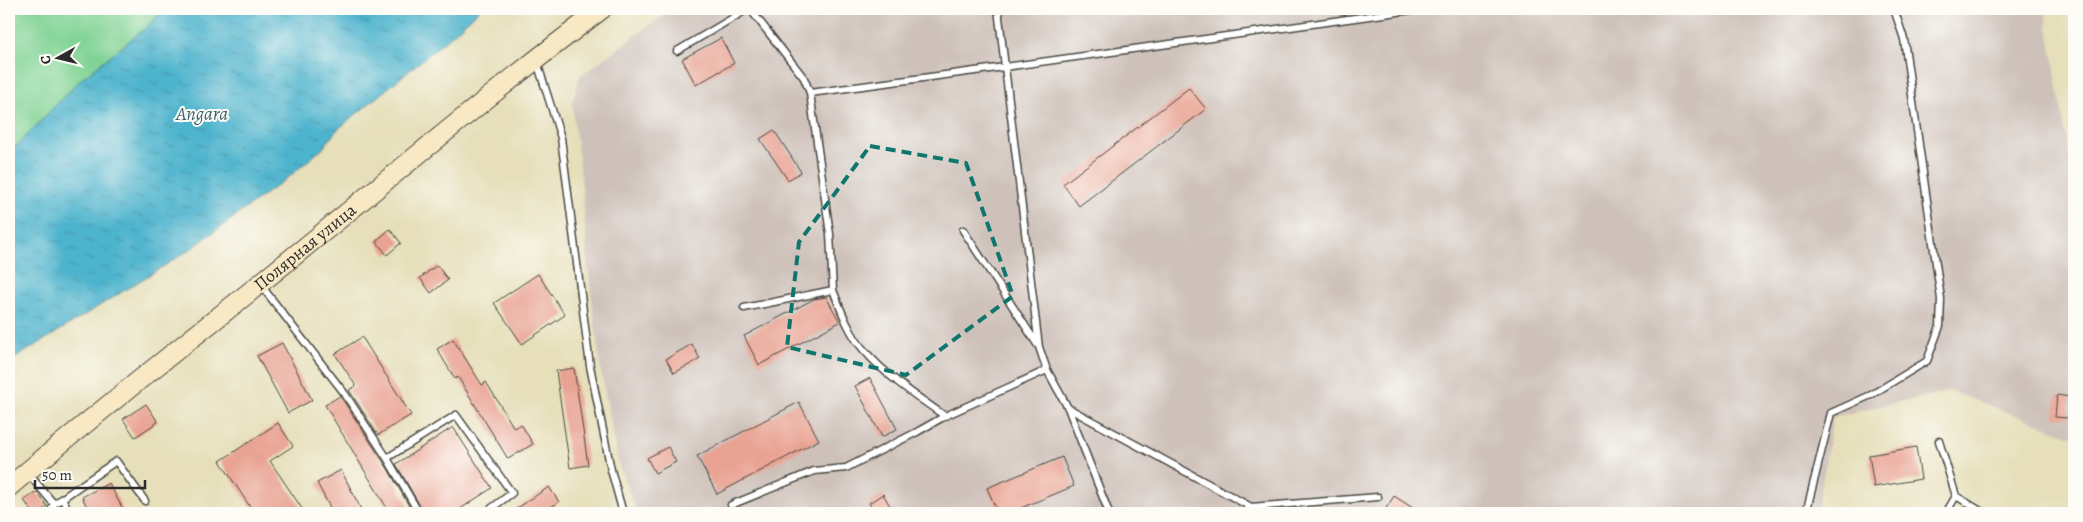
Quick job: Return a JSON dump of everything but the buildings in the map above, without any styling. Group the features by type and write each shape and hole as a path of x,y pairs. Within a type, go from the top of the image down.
{"main road":[{"name":"Полярная улица","path":"9,486 96,413 535,59 602,9"}],"lane":[{"path":"676,51 749,9 804,78 810,93 830,234 833,290 850,328 862,349 905,388 944,416"},
{"path":"998,9 1039,347 1047,370 1068,408 1109,513"},
{"path":"810,93 1419,9"},
{"path":"1806,513 1831,414 1871,394 1927,361 1940,326 1941,299 1904,39 1894,9"},
{"path":"535,59 561,138 590,366 611,470 623,513"},
{"path":"963,230 1039,347"},
{"path":"259,283 345,394 387,458 419,513"},
{"path":"744,308 833,290"},
{"path":"730,505 814,471 846,468 944,416 1047,370"},
{"path":"1068,408 1251,507 1256,513"},
{"path":"387,458 456,415 512,493 485,513"},
{"path":"1939,441 1956,496 1984,513"},
{"path":"50,513 54,504 116,461 145,501"},
{"path":"26,472 54,504"},
{"path":"1946,513 1956,496"},
{"path":"1244,513 1251,507 1378,497"},
{"path":"62,498 70,513"}],"highlighted area":[{"path":"870,146 966,163 1013,296 906,375 787,347 799,242"}],"shaded area":[{"path":"672,9 2045,9 2074,186 2074,437 1950,391 1833,417 1817,513 637,513 618,463 600,366 572,104 580,76"}],"green space":[{"path":"9,9 164,9 148,26 81,79 9,154"}],"water":[{"name":"Angara","path":"164,9 480,9 450,37 336,131 323,148 290,176 188,251 9,362 9,154 81,79 148,26"}]}
